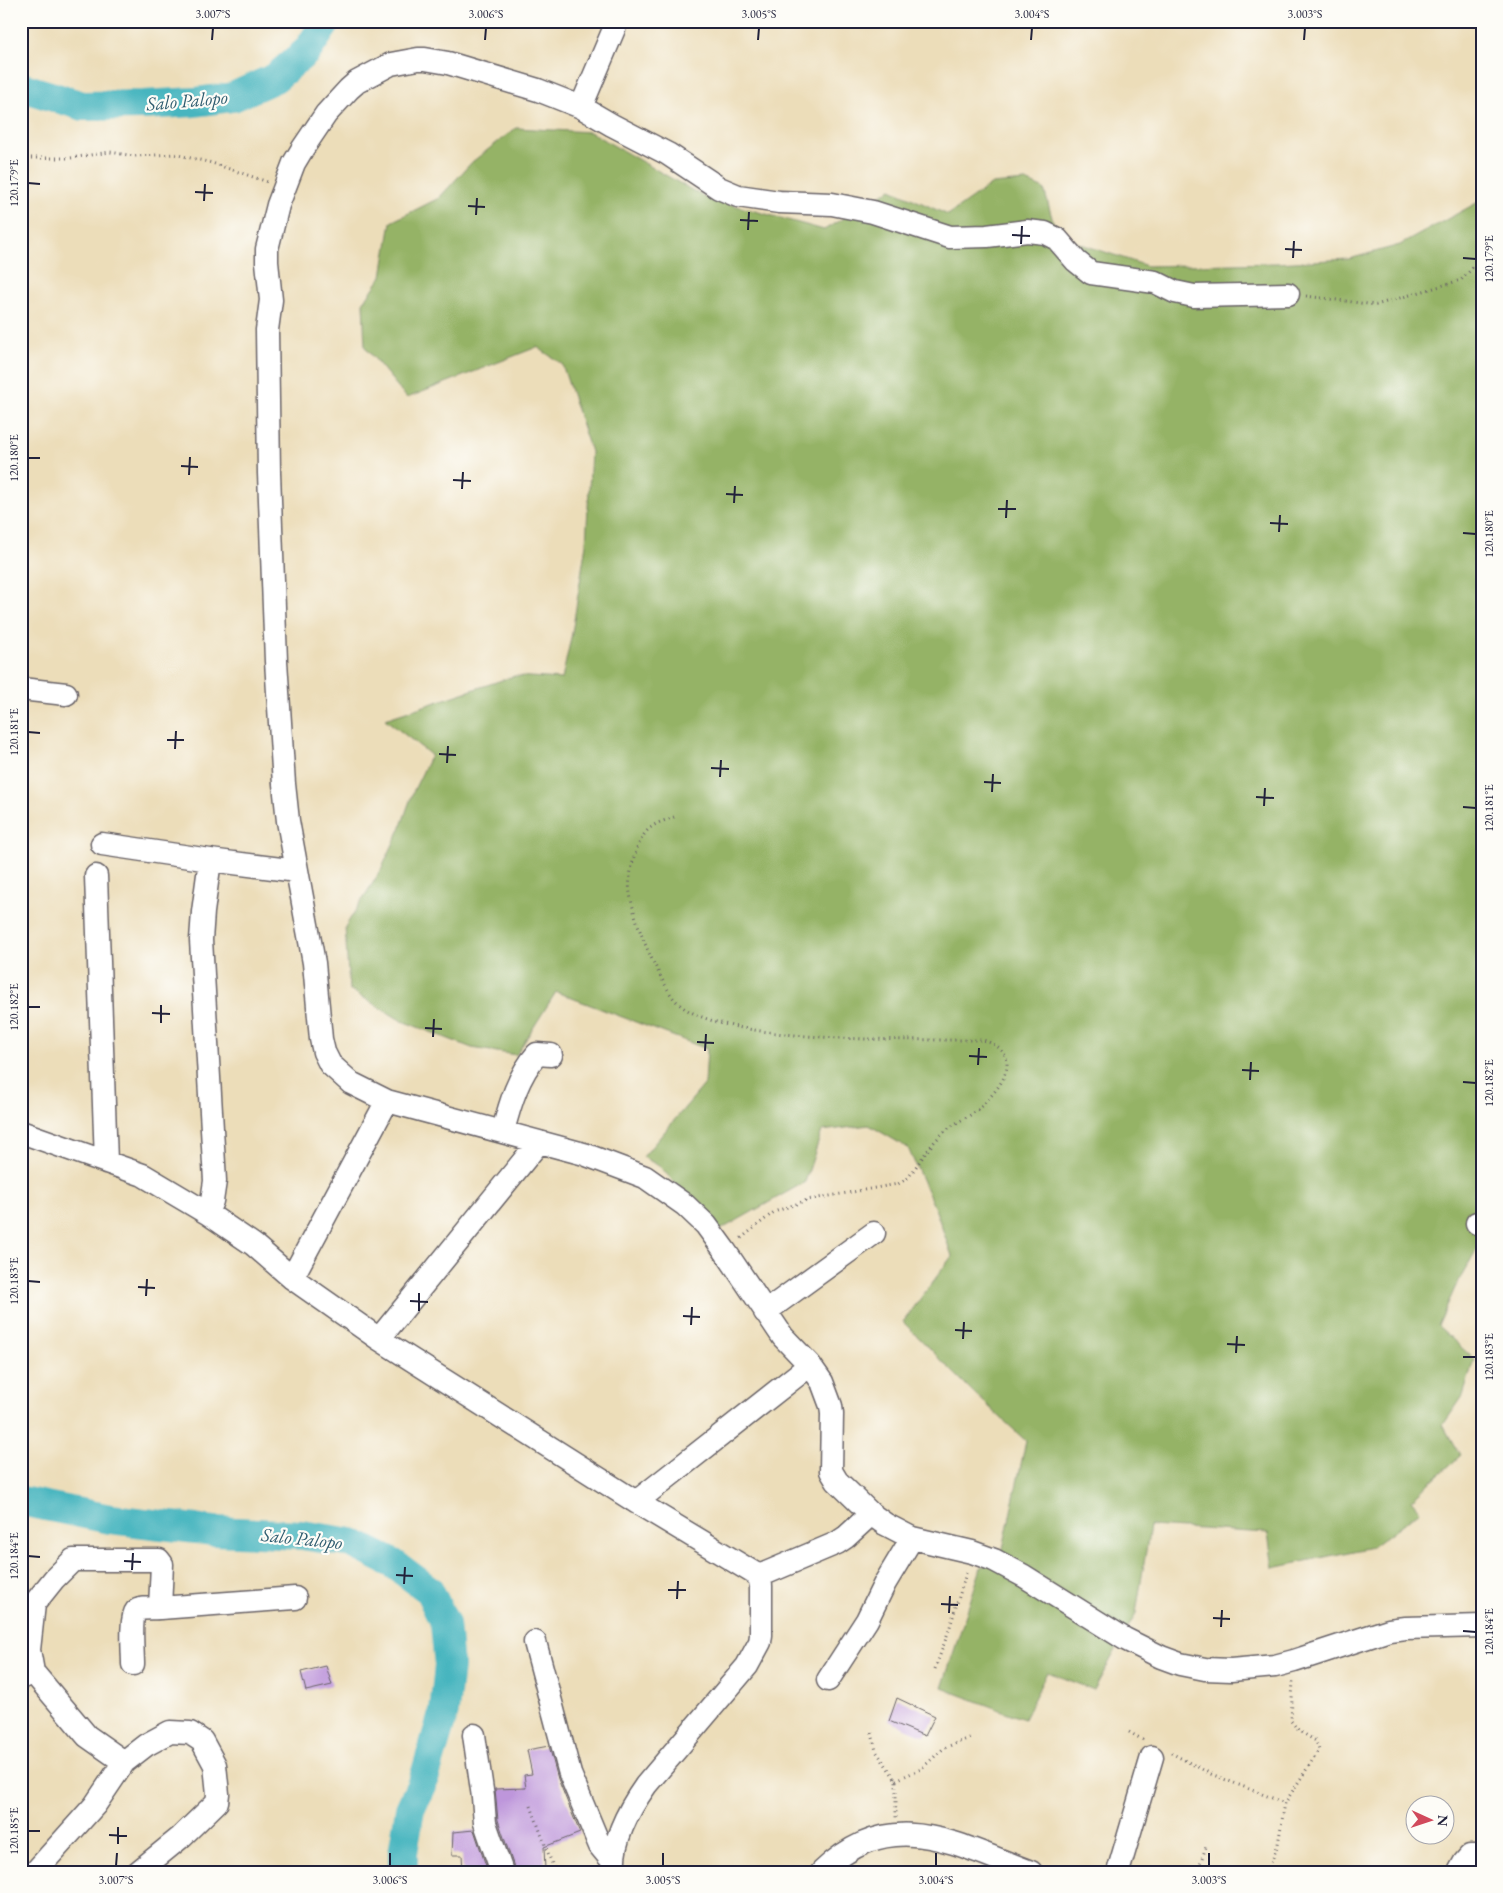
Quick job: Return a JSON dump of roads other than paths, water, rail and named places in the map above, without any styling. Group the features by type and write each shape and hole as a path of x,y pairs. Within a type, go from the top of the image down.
{"street":[{"path":"581,107 614,29 613,21"},
{"path":"1288,294 1194,296 1175,292 1155,282 1091,274 1076,261 1057,239 1045,233 1027,231 987,236 950,237 873,212 832,204 779,202 738,196 719,188 668,154 581,107 538,90 448,63 418,59 395,63 357,82 326,114 294,163 274,222 267,255 270,300 267,330 268,473 276,661 288,821 314,963 321,1039 330,1064 351,1082 388,1102 502,1131 612,1164 645,1177 657,1184 696,1215 725,1251 783,1337 810,1365 822,1382 831,1406 830,1466 832,1474 870,1514 912,1538 972,1552 994,1560 1024,1576 1124,1639 1180,1664 1206,1669 1231,1670 1275,1666 1389,1630 1482,1626"},
{"path":"21,689 66,694"},
{"path":"102,844 297,871"},
{"path":"207,1213 212,1201 215,1181 201,940 210,860"},
{"path":"96,876 106,1162"},
{"path":"502,1131 512,1099 530,1062 537,1054 551,1055"},
{"path":"292,1278 388,1102"},
{"path":"21,1132 143,1175 207,1213 254,1245 292,1278 379,1339 636,1502 759,1576 761,1586 760,1642 746,1668 646,1785 636,1800 623,1828 614,1867"},
{"path":"379,1339 539,1142"},
{"path":"765,1312 874,1233"},
{"path":"636,1502 810,1365"},
{"path":"759,1576 837,1543 870,1514"},
{"path":"828,1680 867,1620 885,1583 912,1538"},
{"path":"124,1762 87,1736 27,1675 34,1604 54,1578 71,1561 159,1560 162,1564 160,1608"},
{"path":"133,1664 133,1620 135,1612 140,1609 295,1598"},
{"path":"535,1642 570,1774 600,1846 614,1867"},
{"path":"36,1872 95,1805 124,1762 164,1734 178,1731 190,1733 198,1738 215,1765 217,1802 181,1837 138,1872"},
{"path":"474,1735 485,1823 502,1872"},
{"path":"1118,1872 1159,1752"},
{"path":"822,1872 851,1848 896,1833 928,1835 1031,1872"},
{"path":"1459,1872 1470,1856 1482,1856"}],"waterway":[{"name":"Salo Palopo","path":"21,87 83,106 195,102 233,97 275,78 307,51 327,21"},
{"name":"Salo Palopo","path":"21,1501 110,1519 214,1531 302,1535 352,1543 394,1564 429,1590 445,1624 449,1666 444,1711 424,1779 410,1809 403,1853 403,1872"}]}
